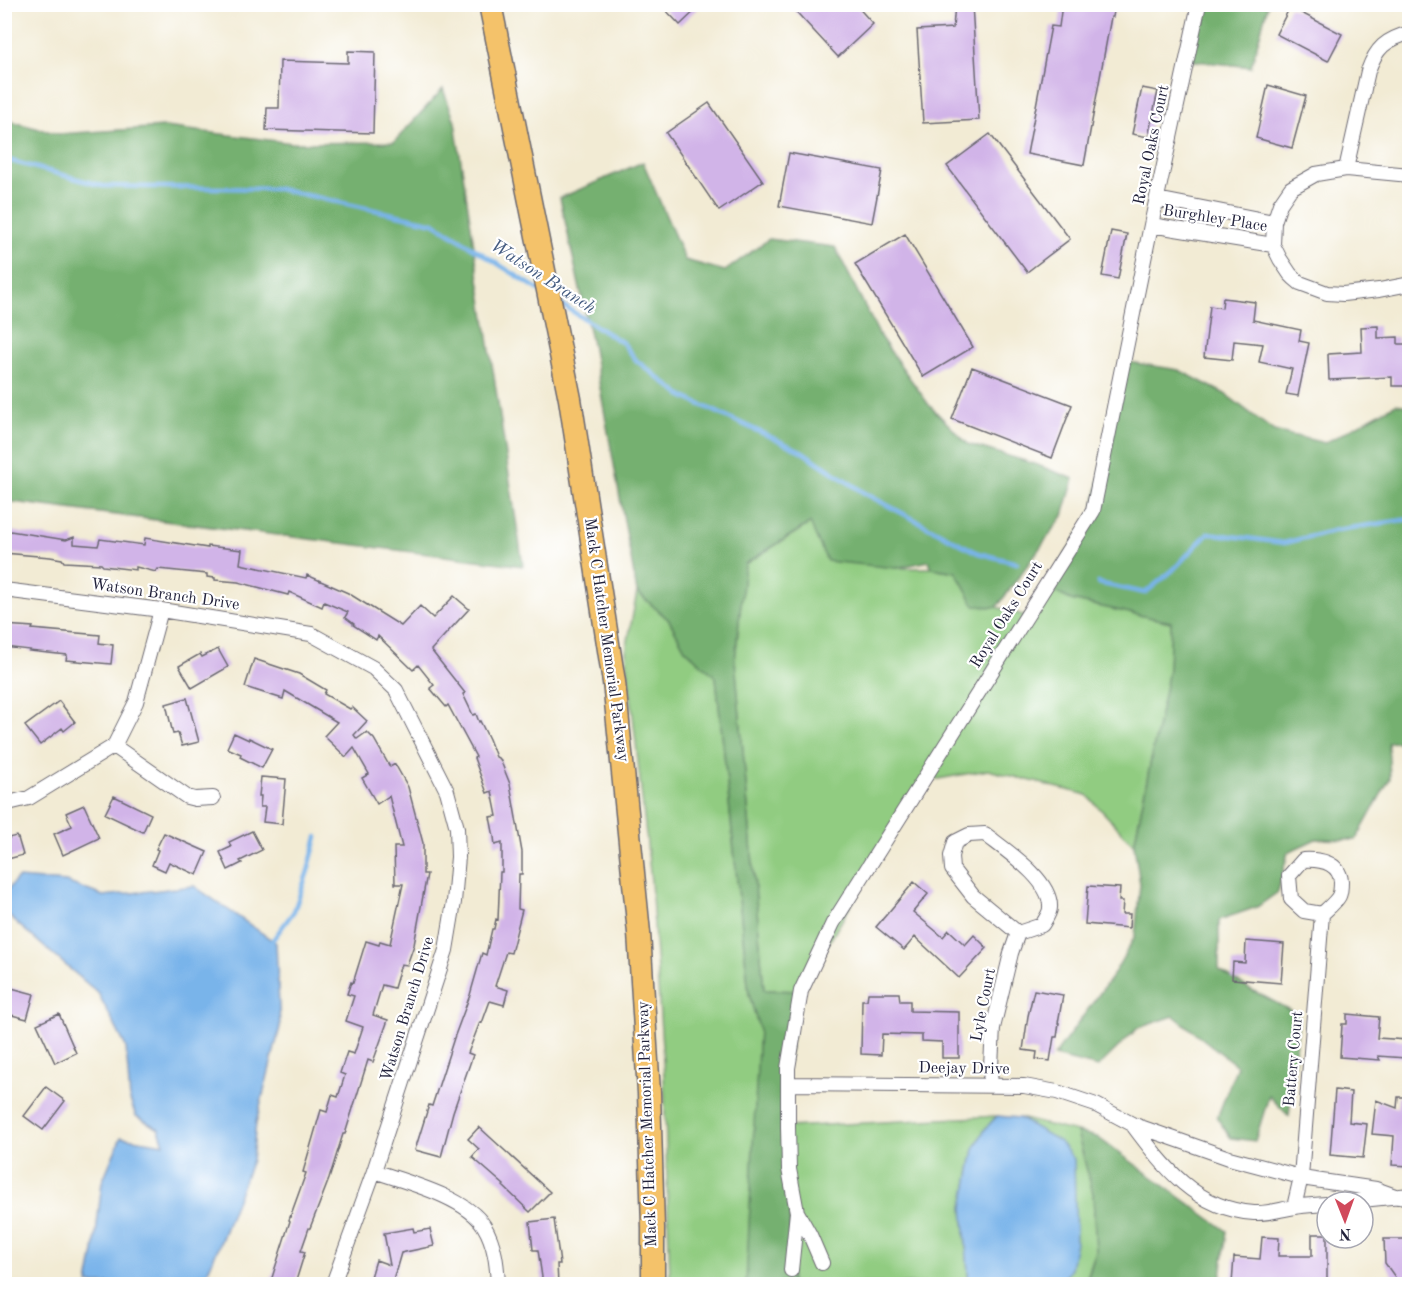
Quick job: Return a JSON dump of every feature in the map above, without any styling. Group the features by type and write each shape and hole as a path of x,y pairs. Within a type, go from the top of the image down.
{"main road":[{"name":"Mack C Hatcher Memorial Parkway","path":"490,4 570,399 614,682 636,899 649,1093 653,1284"}],"street":[{"name":"Royal Oaks Court","path":"792,1270 797,1212 789,1170 788,1068 801,991 833,923 1093,511 1199,4"},
{"path":"1346,169 1371,60 1377,50 1394,37 1410,33"},
{"name":"Burghley Place","path":"1410,175 1346,169 1316,174 1291,188 1280,204 1274,222 1273,244 1280,260 1294,278 1300,283 1327,293 1343,294 1410,284"},
{"name":"Burghley Place","path":"1157,199 1274,222"},
{"name":"Burghley Place","path":"1151,225 1273,244"},
{"name":"Watson Branch Drive","path":"4,590 161,610 312,634 373,668 396,690 447,791 457,828 458,857 446,950 374,1171 333,1284"},
{"path":"4,804 29,798 114,746 136,702 161,610"},
{"path":"114,746 188,797 213,798"},
{"path":"985,834 1020,861 1047,890 1050,910 1042,925 1018,933 974,896 952,869 951,856 955,842 969,835 985,834"},
{"name":"Battery Court","path":"1294,1207 1300,1177 1322,914"},
{"name":"Lyle Court","path":"990,1085 993,1028 1018,933"},
{"name":"Deejay Drive","path":"788,1084 1024,1086 1057,1092 1096,1105 1132,1124 1228,1158 1300,1177 1376,1189 1404,1196"},
{"name":"Deejay Drive","path":"1132,1124 1174,1176 1212,1203 1255,1214 1274,1213 1294,1207 1315,1205"},
{"path":"374,1171 445,1196 462,1205 479,1220 493,1246 498,1284"},
{"name":"Deejay Drive","path":"1375,1199 1404,1196"},
{"name":"Royal Oaks Court","path":"797,1212 822,1263"}],"green space":[{"path":"1199,5 1268,5 1251,67 1187,60"},
{"path":"443,89 455,122 523,566 5,501 5,120 59,134 165,127 293,143 394,142"},
{"path":"643,162 685,260 725,271 769,239 835,247 881,338 929,405 968,444 1032,463 1074,479 1063,516 997,607 975,606 956,572 932,568 929,561 896,568 827,561 810,523 745,564 735,660 764,990 801,991 786,1069 791,1284 746,1284 759,1028 749,994 716,677 685,649 669,620 637,592 593,349 560,198"},
{"path":"1123,361 1179,370 1225,394 1274,431 1325,443 1396,404 1409,406 1409,740 1388,743 1390,778 1356,840 1316,839 1288,852 1278,892 1257,907 1219,920 1219,970 1299,1015 1289,1116 1269,1096 1255,1141 1231,1138 1217,1118 1237,1066 1174,1016 1138,1028 1098,1067 1054,1056 1113,975 1135,936 1140,884 1134,845 1169,670 1171,622 1071,600 1045,587 1093,511"},
{"path":"811,523 896,568 932,568 956,572 975,606 997,607 1026,616 1045,587 1071,600 1171,622 1169,670 1134,845 1087,795 988,770 922,782 801,991 764,990 735,660 745,564"},
{"path":"637,592 669,620 685,649 716,677 749,994 759,1028 750,1284 670,1284 664,1076 651,881 626,651"},
{"path":"997,1116 985,1129 974,1149 963,1207 969,1284 791,1284 788,1127"},
{"path":"1019,1118 1077,1132 1093,1193 1096,1251 1085,1284 1060,1284 1071,1269 1035,1128"},
{"path":"1077,1132 1097,1137 1227,1231 1220,1284 1086,1284 1096,1251 1093,1193"}],"water":[{"path":"18,878 66,882 103,896 194,886 276,943 280,1027 256,1123 252,1160 202,1284 88,1284 102,1182 121,1137 164,1144 159,1129 136,1116 130,1100 126,1047 98,993 5,911 5,892"},
{"path":"997,1116 1019,1118 1059,1141 1074,1159 1076,1242 1071,1269 1060,1284 969,1284 963,1207 974,1149 985,1129"}],"building":[{"path":"660,4 702,4 680,25"},
{"path":"789,4 855,4 873,24 838,57"},
{"path":"955,4 972,4 979,120 923,123 917,30 953,28"},
{"path":"1062,4 1115,4 1084,165 1027,154 1051,26 1059,27"},
{"path":"1290,7 1342,34 1328,61 1276,34"},
{"path":"348,51 375,52 373,133 266,130 267,108 279,108 280,61 348,63"},
{"path":"1268,85 1306,96 1292,148 1256,138"},
{"path":"1142,88 1158,91 1148,137 1132,134"},
{"path":"709,103 763,181 719,211 666,133"},
{"path":"990,134 1070,239 1027,272 947,166"},
{"path":"789,153 882,170 872,223 779,206"},
{"path":"1111,231 1127,234 1118,279 1102,276"},
{"path":"905,234 973,347 923,377 855,264"},
{"path":"1223,298 1255,302 1253,320 1301,330 1299,341 1309,343 1298,396 1286,394 1292,369 1259,362 1263,344 1234,341 1232,360 1204,357 1210,306 1222,308"},
{"path":"1378,326 1378,338 1398,337 1398,344 1410,344 1410,386 1392,386 1392,377 1329,380 1328,354 1362,352 1361,327"},
{"path":"972,367 1072,405 1052,458 952,419"},
{"path":"4,530 66,540 74,537 74,544 98,546 100,539 144,545 145,538 208,548 208,546 242,550 240,564 306,578 307,575 348,593 401,626 420,606 433,618 454,596 469,609 431,650 465,693 463,694 473,715 476,714 480,721 510,784 522,852 518,909 522,910 511,953 506,952 495,986 508,990 504,1005 490,1001 482,1023 480,1022 468,1053 473,1055 453,1112 441,1157 415,1150 429,1105 432,1106 470,995 482,953 486,955 492,929 494,929 496,919 498,920 500,872 502,872 502,843 495,845 490,817 497,816 492,791 487,793 474,758 476,757 448,705 446,707 430,688 434,685 418,665 413,670 378,636 376,640 353,625 345,617 348,612 324,602 322,607 289,592 288,595 238,582 215,580 215,578 207,577 207,574 158,569 156,572 136,567 136,570 101,564 64,562 62,559 50,557 4,553"},
{"path":"4,625 100,635 99,643 113,645 111,664 66,660 67,655 4,647"},
{"path":"218,649 228,667 192,688 179,666 200,654 202,657"},
{"path":"254,659 299,674 326,690 324,694 350,709 352,707 367,721 354,735 357,739 367,732 374,739 390,767 395,764 408,787 423,843 423,874 427,874 414,945 407,965 401,964 394,988 382,985 373,1015 388,1020 373,1062 368,1060 345,1134 343,1134 329,1179 301,1251 305,1252 295,1284 270,1284 306,1173 303,1172 321,1110 327,1112 332,1095 338,1097 345,1075 340,1073 347,1052 354,1054 363,1027 346,1021 354,996 347,994 351,982 353,983 366,941 379,945 380,941 390,944 403,884 395,884 394,847 402,847 389,796 377,804 362,778 369,774 354,748 346,757 324,736 337,722 285,691 283,699 245,687"},
{"path":"187,698 199,742 182,746 178,733 173,734 166,704"},
{"path":"59,701 75,722 64,731 62,728 40,745 25,726"},
{"path":"234,733 272,749 262,768 227,748"},
{"path":"261,777 286,779 282,824 263,822 265,807 260,807 261,796 259,796"},
{"path":"114,796 151,814 143,832 105,814"},
{"path":"84,805 99,838 63,855 54,834 72,826 66,813"},
{"path":"252,831 262,850 228,870 220,852 231,847 229,842"},
{"path":"164,833 207,852 197,875 169,862 165,871 152,865 158,850 156,849"},
{"path":"16,836 23,855 4,860 4,839"},
{"path":"914,882 928,894 913,912 943,937 949,930 965,945 974,935 987,948 959,978 915,937 904,950 876,927"},
{"path":"1088,886 1120,888 1119,901 1123,901 1122,914 1130,914 1129,928 1085,924"},
{"path":"1246,941 1284,944 1281,983 1232,979 1233,962 1245,963"},
{"path":"4,986 34,994 27,1019 4,1013"},
{"path":"1034,990 1063,995 1057,1037 1054,1037 1050,1061 1036,1059 1037,1052 1023,1050"},
{"path":"868,993 899,993 900,1001 910,1001 910,1011 959,1012 959,1058 942,1058 942,1042 922,1041 922,1035 882,1034 881,1055 861,1054 862,1000 867,1000"},
{"path":"59,1014 76,1053 55,1063 37,1024"},
{"path":"1347,1014 1379,1017 1377,1038 1408,1040 1406,1058 1378,1056 1380,1060 1340,1057 1342,1024 1347,1024"},
{"path":"46,1087 65,1101 43,1130 24,1116"},
{"path":"1335,1090 1351,1092 1349,1122 1367,1124 1363,1158 1330,1155"},
{"path":"1398,1097 1410,1097 1410,1166 1392,1165 1394,1136 1372,1134 1376,1100 1397,1108"},
{"path":"479,1127 550,1192 530,1212 472,1157 479,1149 468,1139"},
{"path":"554,1219 560,1264 557,1264 558,1284 543,1284 538,1250 533,1250 530,1222"},
{"path":"413,1228 414,1232 430,1229 434,1246 401,1253 392,1284 369,1284 376,1260 390,1265 384,1233"},
{"path":"1312,1234 1315,1234 1315,1250 1327,1250 1327,1284 1232,1284 1234,1257 1260,1259 1262,1237 1279,1238 1278,1256 1312,1256"},
{"path":"1384,1239 1410,1239 1410,1284 1396,1284 1395,1277 1385,1263"}],"waterway":[{"name":"Watson Branch","path":"4,159 103,186 279,189 434,223 539,290"},
{"name":"Watson Branch","path":"559,303 623,343 637,361 682,396 801,451 866,494 978,553 1017,563"},
{"name":"Watson Branch","path":"1098,583 1145,593 1173,570 1208,533 1284,543 1337,530 1410,519"},
{"path":"272,941 294,911 317,837"}]}
